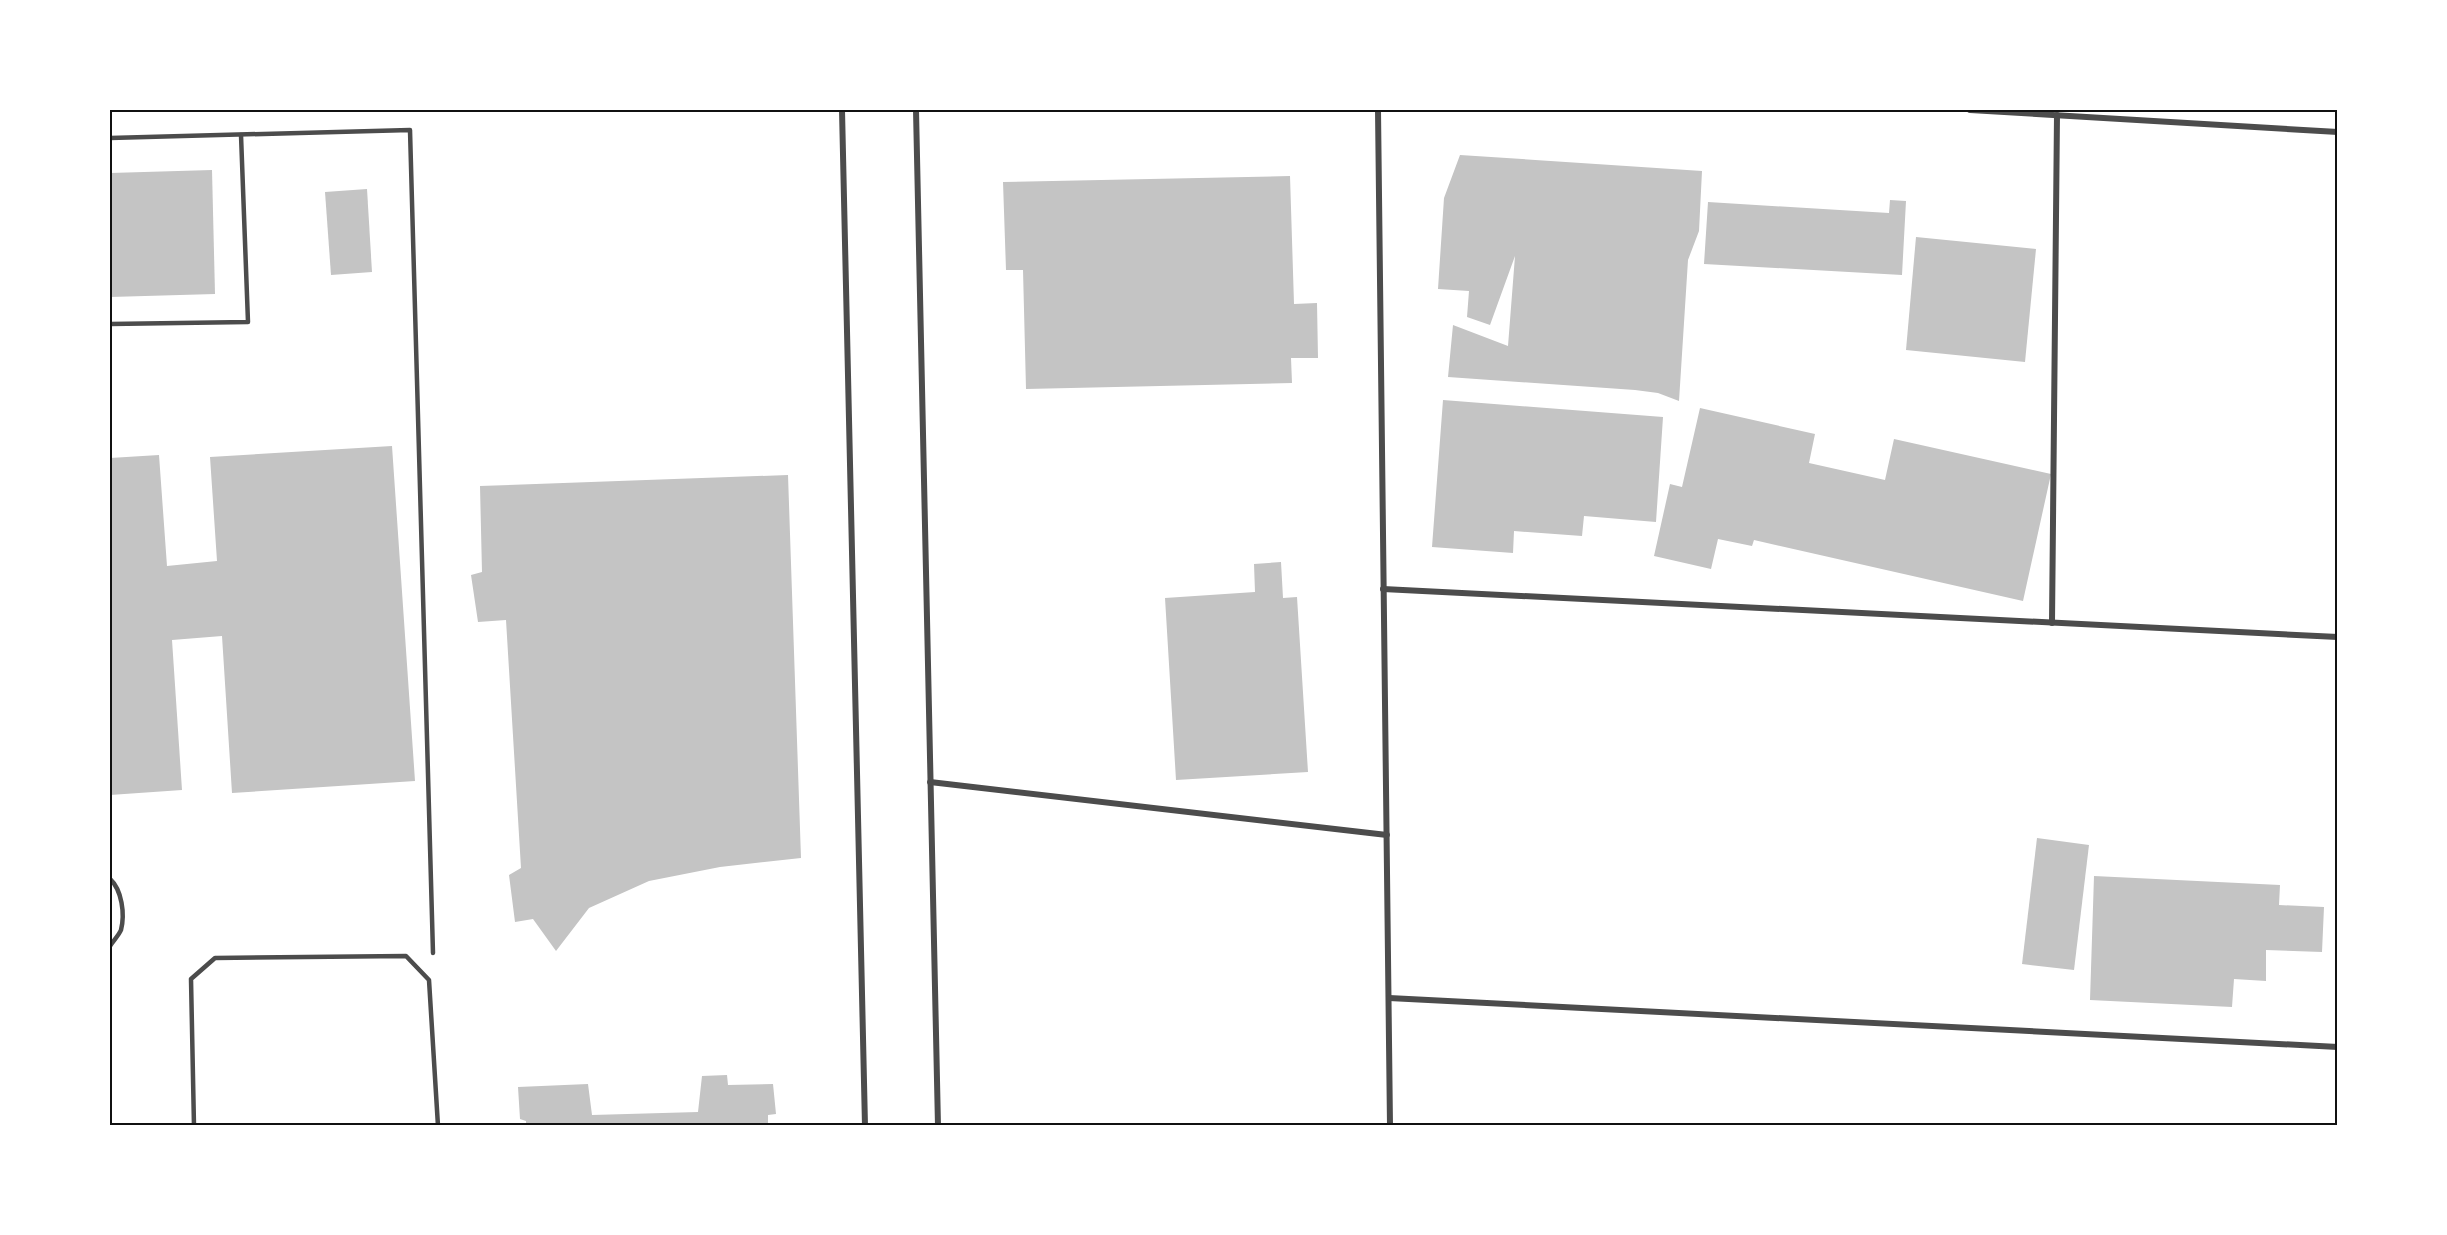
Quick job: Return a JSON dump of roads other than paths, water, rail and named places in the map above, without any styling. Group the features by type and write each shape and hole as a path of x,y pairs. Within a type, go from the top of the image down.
{"street":[{"path":"842,110 865,1125"},
{"path":"916,110 938,1125"},
{"path":"1378,110 1390,1125"},
{"path":"1970,110 2337,132"},
{"path":"2052,622 2056,115"},
{"path":"1383,589 2337,637"},
{"path":"930,782 1387,836"},
{"path":"1389,998 2337,1047"}],"lane":[{"path":"110,138 410,130 434,953"},
{"path":"110,324 248,322 242,135"},
{"path":"110,879 117,886 123,912 121,932 110,946"},
{"path":"194,1125 191,979 215,958 406,956 429,980 438,1125"}]}
